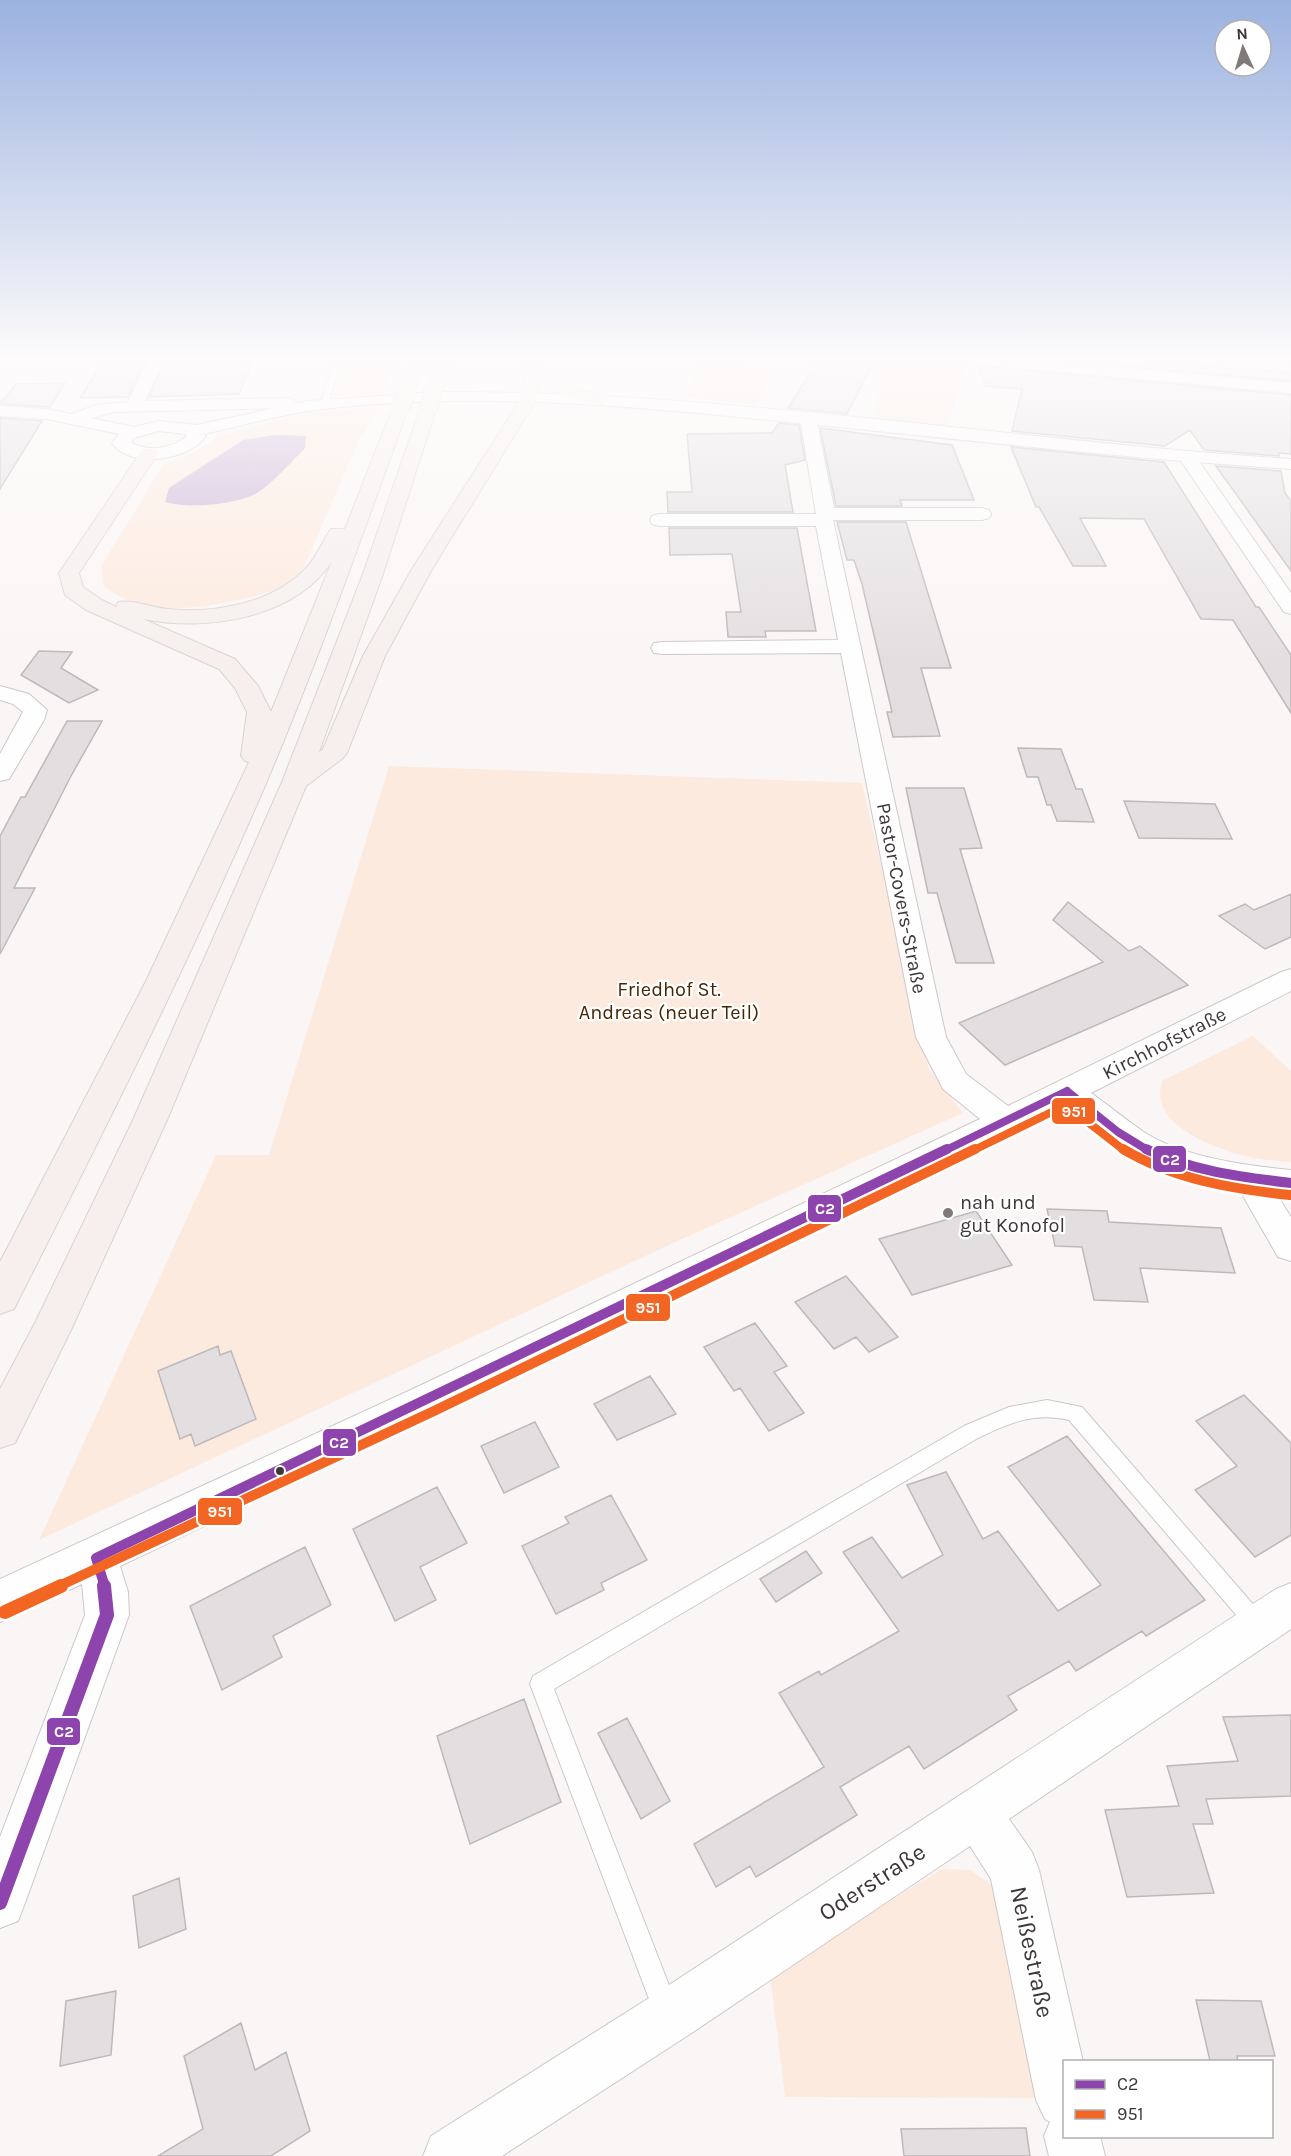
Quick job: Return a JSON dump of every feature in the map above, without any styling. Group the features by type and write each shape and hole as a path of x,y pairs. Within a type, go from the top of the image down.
{"highway":[{"path":"145,461 69,573 73,590 94,605 226,664 246,686 259,712 250,788"},
{"path":"0,1298 94,1118 250,788 321,617 380,461"},
{"path":"0,1430 51,1330 150,1120 295,782 373,574 411,461"},
{"path":"295,782 334,753 374,656 422,569 490,461"},
{"path":"99,529 85,562 89,585 97,594 132,609 159,614 188,616 225,613 272,601 309,579 351,514 367,496"}],"street":[{"name":"Pastor-Covers-Straße","path":"815,461 931,1037 954,1081 1005,1121"},
{"path":"1190,461 1291,608"},
{"path":"1233,461 1291,464"},
{"path":"659,520 982,514"},
{"path":"662,648 852,646"},
{"path":"0,693 21,699 35,710 32,720 0,774"},
{"name":"Kirchhofstraße","path":"0,1601 429,1400 1067,1091 1291,979"},
{"path":"1067,1091 1137,1144 1189,1165 1250,1179 1291,1183"},
{"path":"1250,1179 1291,1247"},
{"path":"0,1902 107,1616 106,1592 96,1557"},
{"name":"Oderstraße","path":"451,2156 668,2017 1275,1615"},
{"name":"Neißestraße","path":"977,1813 1014,1870 1063,2091"},
{"path":"1072,2138 1077,2156"}],"lane":[{"path":"668,2017 541,1684 971,1432 1009,1413 1055,1407 1075,1413 1275,1615"}],"green space":[{"path":"173,461 350,461 303,569 290,582 263,594 244,599 167,609 147,607 121,597 104,586 101,567 163,465"},
{"name":"Friedhof St. Andreas (neuer Teil)","path":"389,766 862,783 929,1069 963,1113 671,1244 39,1540 216,1155 269,1155"},
{"path":"1253,1036 1291,1071 1291,1162 1250,1157 1200,1140 1173,1120 1164,1108 1160,1095 1163,1080"},
{"path":"942,1869 970,1870 992,1885 1008,1924 1044,2098 785,2097 770,1975"}],"shaded area":[{"path":"211,461 292,461 257,493 224,503 186,505 165,502 169,488"}],"building":[{"path":"0,461 18,461 0,489"},
{"path":"689,461 803,461 785,465 793,512 668,512 667,492 692,492"},
{"path":"827,461 958,461 974,500 900,500 902,506 836,506"},
{"path":"1017,461 1164,462 1256,607 1259,607 1291,655 1291,713 1233,620 1201,619 1144,519 1080,518 1106,566 1073,566 1039,507 1036,507"},
{"path":"1216,466 1281,471 1285,493 1291,501 1291,571"},
{"path":"837,522 906,522 951,668 921,668 940,736 893,737 887,712 892,712 862,584 854,560 847,560"},
{"path":"669,528 797,528 816,631 765,631 766,637 728,637 726,612 741,612 732,554 670,555"},
{"path":"39,651 72,652 61,668 98,690 69,703 21,675"},
{"path":"67,721 102,721 14,888 35,888 0,954 0,836 21,797 25,797"},
{"path":"1018,748 1061,749 1076,789 1082,789 1094,822 1057,821 1051,805 1047,805 1038,777 1027,777"},
{"path":"906,788 964,788 982,848 960,849 994,963 956,963 937,893 928,893"},
{"path":"1124,801 1215,804 1232,839 1139,838"},
{"path":"1291,894 1291,937 1265,949 1219,916 1245,904 1254,910"},
{"path":"1068,902 1129,951 1140,946 1188,985 1005,1065 959,1023 1103,962 1053,920"},
{"path":"1047,1209 1107,1211 1109,1222 1221,1228 1235,1273 1140,1268 1148,1302 1094,1300 1082,1247 1055,1246"},
{"path":"976,1211 1012,1265 912,1295 879,1239"},
{"path":"846,1276 898,1337 869,1352 856,1337 834,1349 795,1302"},
{"path":"755,1323 787,1366 774,1372 804,1413 769,1431 740,1388 734,1391 704,1347"},
{"path":"218,1346 220,1355 231,1351 256,1419 195,1446 191,1434 180,1439 158,1371"},
{"path":"650,1376 676,1414 617,1440 594,1404"},
{"path":"1244,1395 1291,1443 1291,1535 1255,1557 1195,1490 1237,1466 1196,1421"},
{"path":"535,1422 559,1467 504,1493 481,1446"},
{"path":"1067,1436 1205,1600 1146,1636 1142,1631 1076,1671 1069,1661 1008,1696 1017,1710 924,1769 909,1746 840,1787 857,1815 756,1877 750,1866 716,1887 694,1844 824,1767 779,1693 819,1671 821,1675 899,1631 843,1552 872,1537 902,1578 943,1555 907,1485 946,1472 983,1539 998,1531 1058,1611 1101,1585 1008,1467"},
{"path":"437,1487 467,1543 420,1567 436,1600 395,1621 353,1529"},
{"path":"611,1495 647,1560 601,1583 604,1590 556,1614 522,1546 569,1523 565,1517"},
{"path":"305,1547 331,1605 273,1636 282,1657 222,1690 190,1606"},
{"path":"806,1551 822,1573 776,1602 760,1579"},
{"path":"524,1699 561,1802 470,1844 437,1736"},
{"path":"1291,1715 1291,1796 1206,1799 1213,1824 1193,1824 1214,1893 1127,1897 1105,1810 1179,1806 1167,1766 1238,1761 1223,1717"},
{"path":"627,1718 670,1801 641,1819 598,1733"},
{"path":"179,1878 186,1929 139,1948 133,1896"},
{"path":"116,1991 111,2055 60,2066 66,2001"},
{"path":"1196,2000 1261,2001 1275,2056 1237,2056 1238,2060 1210,2060"},
{"path":"241,2023 255,2070 286,2052 310,2131 271,2156 158,2156 203,2129 184,2056"},
{"path":"1026,2128 1030,2156 904,2156 901,2129"}],"transit line":[{"name":"C2","path":"1067,1091 1136,1144 1171,1160 1211,1171 1291,1183"},
{"name":"C2","path":"96,1558 429,1400 1067,1091"},
{"name":"951","path":"5,1612 434,1411 1066,1105 1116,1145 1152,1164 1210,1182 1290,1195"},
{"name":"C2","path":"0,1903 107,1615 106,1592 96,1558"}],"place":[{"name":"nah und gut Konofol","path":"948,1213"}]}
